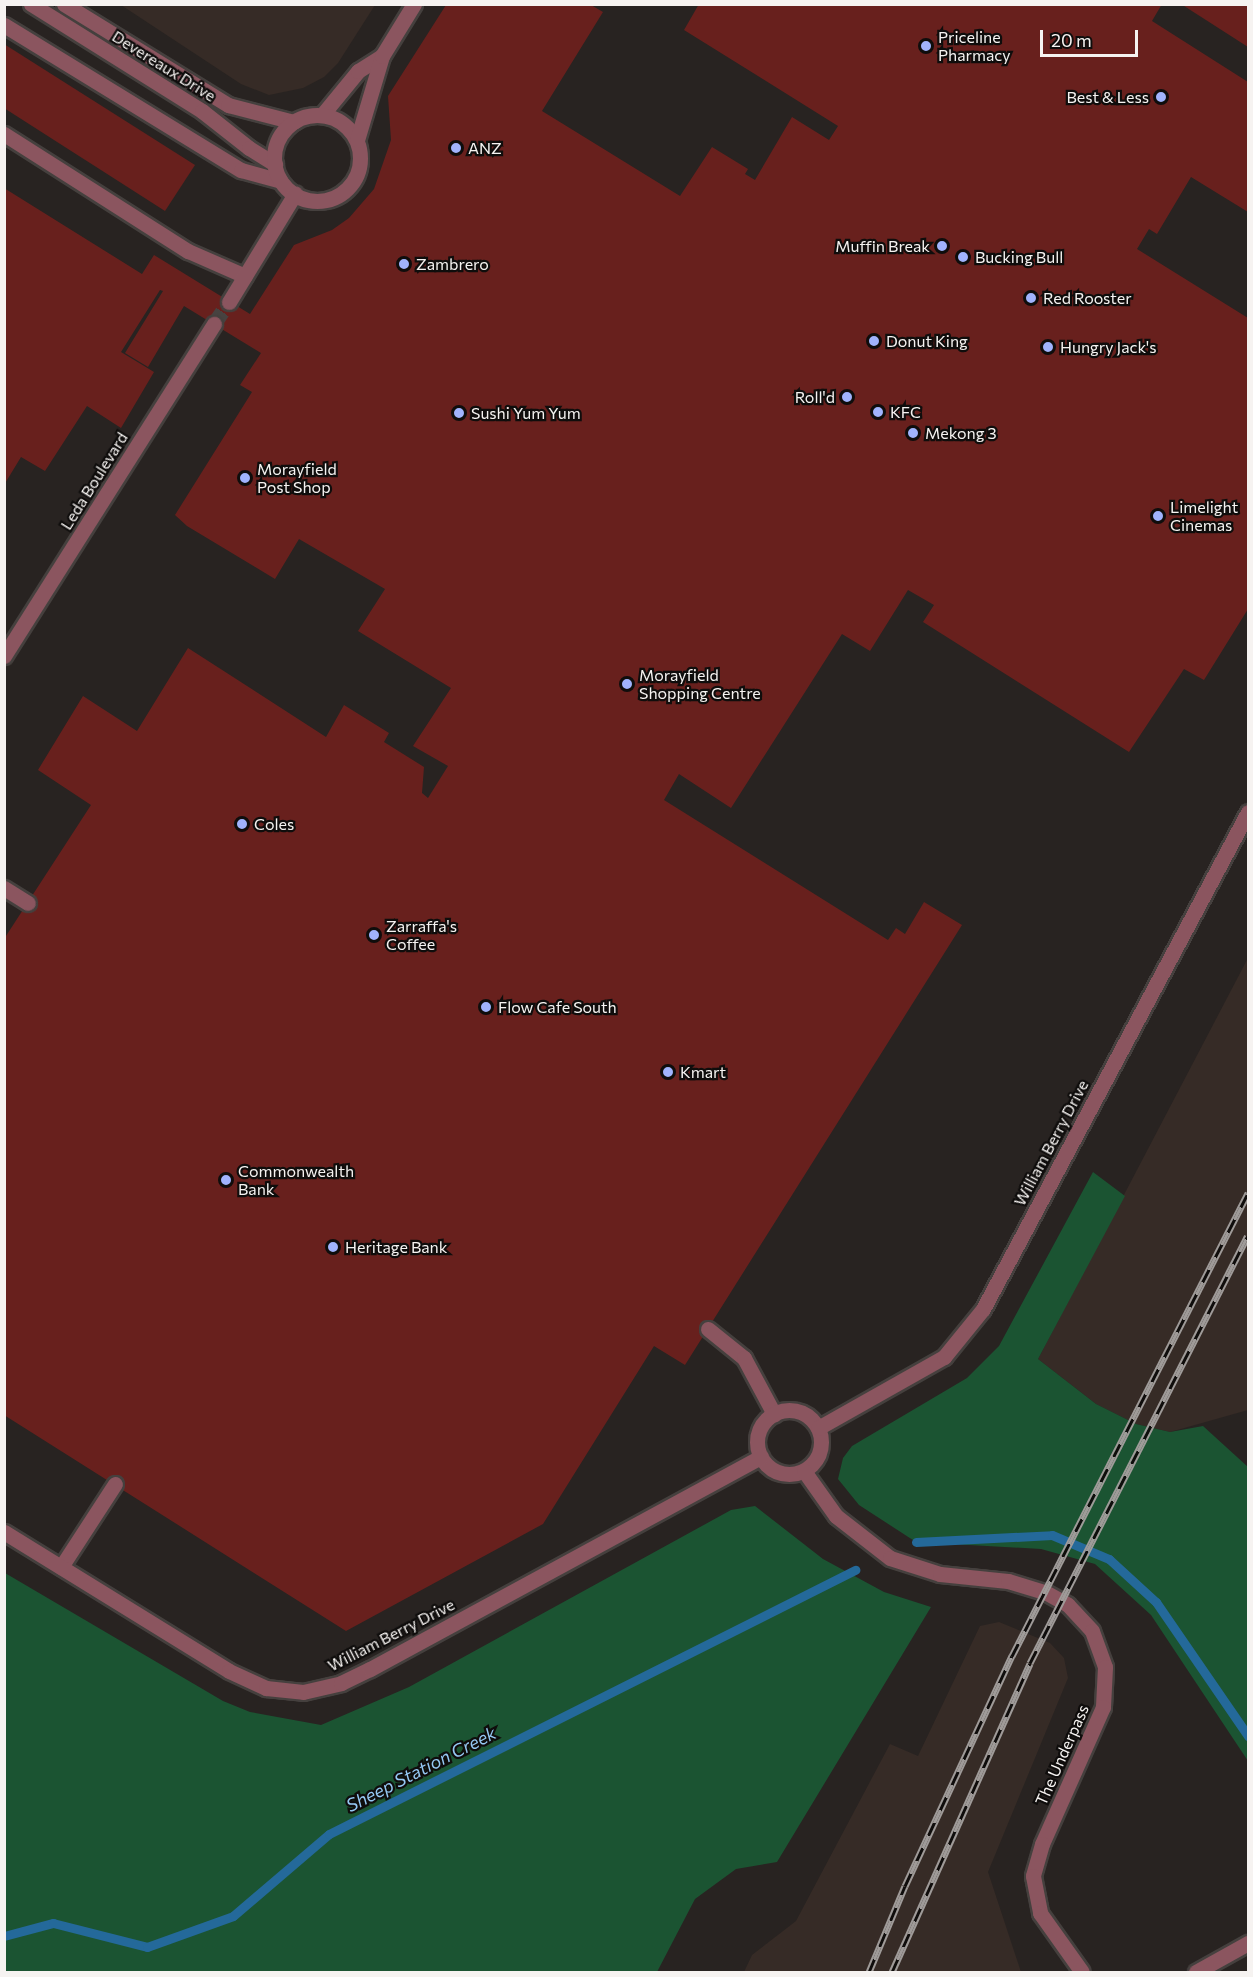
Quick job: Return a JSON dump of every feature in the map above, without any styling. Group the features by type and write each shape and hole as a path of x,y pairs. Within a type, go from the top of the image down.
{"street":[{"name":"Devereaux Drive","path":"31,4 202,111 249,148 275,164"},
{"name":"Devereaux Drive","path":"64,4 228,105 294,122"},
{"path":"4,25 241,170 281,181 295,194 321,201 346,190 359,167 357,140 382,56 414,4"},
{"path":"322,115 358,71 382,56"},
{"path":"281,181 275,164 278,140 294,122 322,115 342,123 357,140"},
{"path":"4,134 188,251 245,276"},
{"path":"229,302 295,194"},
{"name":"Leda Boulevard","path":"4,657 214,324"},
{"name":"William Berry Drive","path":"818,1428 944,1357 982,1308 1248,812"},
{"path":"4,888 28,903"},
{"path":"708,1329 744,1358 774,1414"},
{"path":"784,1410 804,1413 818,1428 821,1448 812,1465 804,1471 784,1474 761,1457 758,1448 760,1428 774,1414 784,1410"},
{"name":"William Berry Drive","path":"4,1532 249,1681 285,1691 321,1689 370,1669 761,1457"},
{"name":"The Underpass","path":"804,1471 836,1516 890,1558 940,1574 1008,1581 1045,1592 1068,1605 1092,1631 1105,1667 1103,1707 1042,1844 1033,1876 1040,1913 1082,1972"},
{"path":"61,1567 115,1484"},
{"path":"1196,1972 1248,1942"}],"shaded area":[{"path":"121,5 375,5 338,63 324,77 303,88 269,95 241,84"},
{"path":"1248,958 1248,1410 1170,1432 1136,1424 1096,1404 1038,1359"},
{"path":"999,1622 1050,1643 1064,1658 1068,1678 988,1872 1021,1972 744,1972 752,1955 796,1921 890,1744 918,1756 980,1626"}],"green space":[{"path":"1093,1172 1125,1196 1038,1359 1096,1404 1136,1424 1170,1432 1203,1426 1248,1467 1248,1761 1151,1615 1095,1564 1041,1549 916,1542 859,1505 838,1479 843,1458 852,1446 967,1378 999,1346"},
{"path":"755,1506 823,1559 884,1592 931,1607 777,1862 736,1869 695,1899 657,1972 5,1972 5,1573 223,1701 250,1712 321,1725 409,1687 731,1510"}],"building":[{"name":"Morayfield Shopping Centre","path":"699,4 1162,4 1152,21 1248,82 1248,212 1191,177 1157,234 1149,229 1137,249 1248,318 1248,609 1204,680 1184,669 1129,752 923,622 934,605 908,590 870,651 842,634 731,808 679,774 664,800 888,940 896,928 905,934 924,902 962,925 685,1365 654,1346 543,1524 346,1631 4,1415 4,939 91,805 38,770 83,696 137,731 188,648 326,737 344,705 389,733 384,742 424,767 422,793 428,798 448,766 413,746 451,688 358,631 385,589 299,539 275,579 187,526 175,515 252,392 240,385 261,353 184,306 148,367 125,353 163,291 160,290 121,352 154,372 121,428 87,406 45,471 21,457 4,485 4,188 142,274 154,255 250,314 294,245 332,230 349,218 374,189 391,140 388,96 446,5 591,5 603,12 542,111 680,196 712,147 748,169 745,174 755,180 792,117 829,140 838,126 684,30"},
{"path":"1181,4 1248,4 1248,47"},
{"path":"4,44 195,165 165,211 4,108"}],"waterway":[{"name":"Sheep Station Creek","path":"916,1542 1052,1535 1109,1559 1156,1602 1248,1736"},
{"name":"Sheep Station Creek","path":"4,1936 53,1923 147,1947 233,1916 329,1834 855,1570"}],"tunnel":[{"path":"214,324 229,302"}],"railway":[{"path":"869,1972 905,1886 1012,1656 1248,1193"},
{"path":"892,1972 1030,1663 1248,1236"}],"place":[{"name":"Priceline Pharmacy","path":"926,46"},
{"name":"Best & Less","path":"1161,97"},
{"name":"ANZ","path":"456,148"},
{"name":"Muffin Break","path":"942,246"},
{"name":"Bucking Bull","path":"963,257"},
{"name":"Zambrero","path":"404,264"},
{"name":"Red Rooster","path":"1031,298"},
{"name":"Donut King","path":"874,341"},
{"name":"Hungry Jack's","path":"1048,347"},
{"name":"Roll'd","path":"847,397"},
{"name":"KFC","path":"878,412"},
{"name":"Sushi Yum Yum","path":"459,413"},
{"name":"Mekong 3","path":"913,433"},
{"name":"Morayfield Post Shop","path":"245,478"},
{"name":"Limelight Cinemas","path":"1158,516"},
{"name":"Morayfield Shopping Centre","path":"627,684"},
{"name":"Coles","path":"242,824"},
{"name":"Zarraffa's Coffee","path":"374,935"},
{"name":"Flow Cafe South","path":"486,1007"},
{"name":"Kmart","path":"668,1072"},
{"name":"Commonwealth Bank","path":"226,1180"},
{"name":"Heritage Bank","path":"333,1247"}]}
